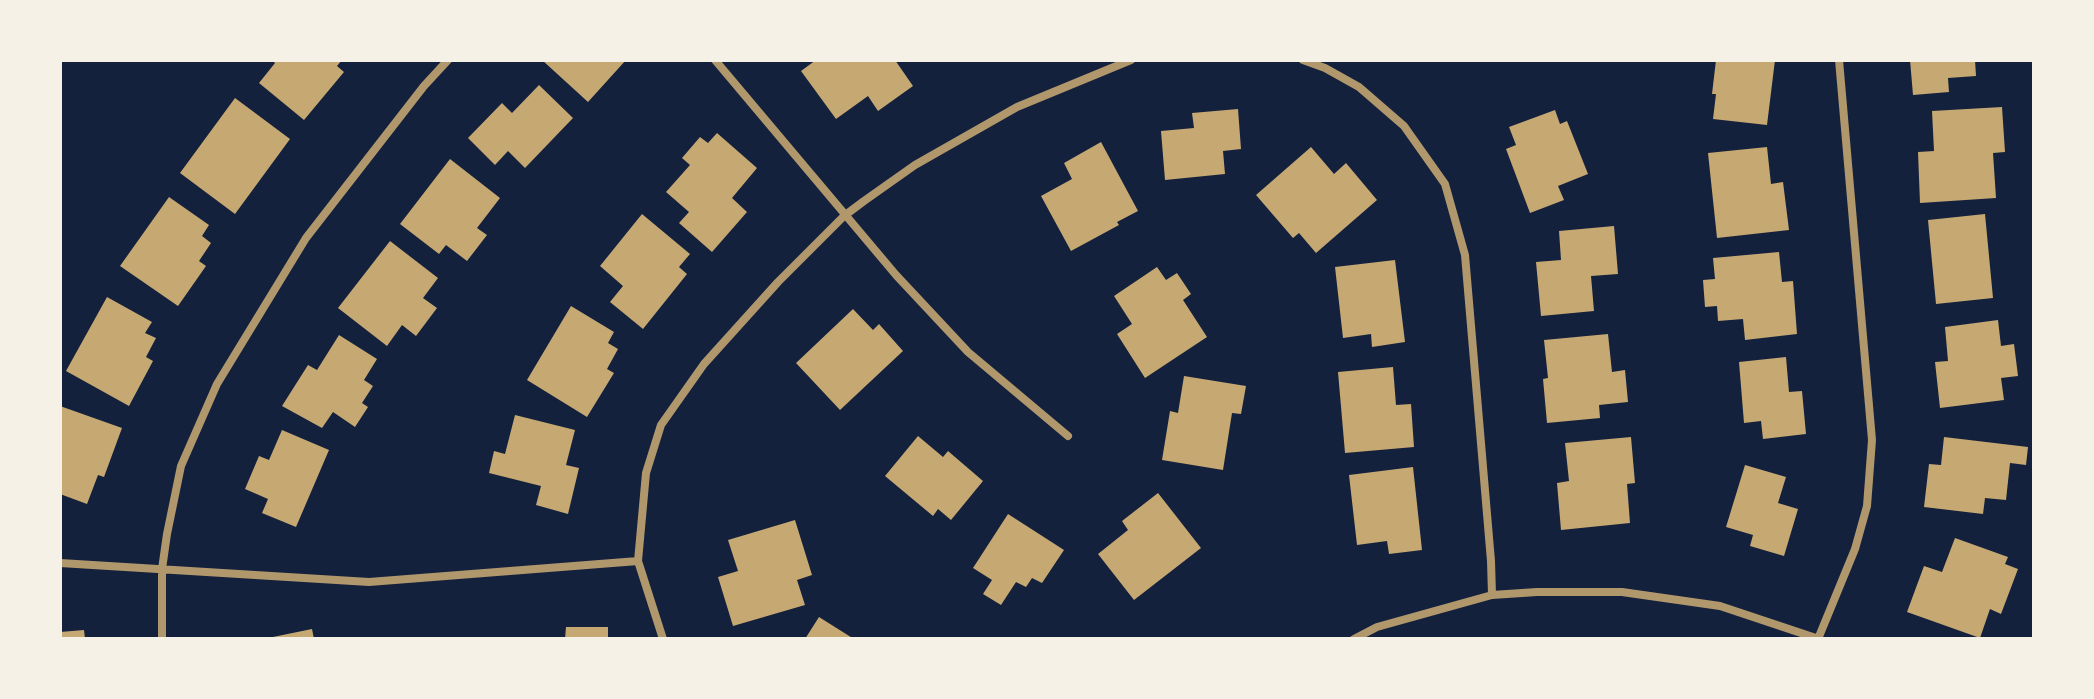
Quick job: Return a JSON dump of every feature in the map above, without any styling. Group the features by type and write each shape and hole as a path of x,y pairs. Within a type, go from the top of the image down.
{"street":[{"path":"162,639 162,569 181,466 217,384 306,238 424,86 448,60"},
{"path":"715,60 844,216 968,352 1068,436"},
{"path":"663,639 638,561 646,473 661,425 704,364 778,282 844,216 915,165 1017,107 1131,60"},
{"path":"1303,60 1326,64 1359,87 1404,126 1445,184 1465,255 1492,595"},
{"path":"1354,639 1377,627 1492,595 1622,592 1720,606 1818,639 1855,549 1867,506 1872,440 1839,60"},
{"path":"60,563 369,582 638,561"}],"building":[{"path":"272,60 342,60 337,66 344,72 304,120 259,83 275,63"},
{"path":"542,60 626,60 588,102"},
{"path":"816,60 895,60 913,86 878,111 868,96 836,119 801,71"},
{"path":"1716,60 1775,60 1767,125 1713,119"},
{"path":"1910,60 1975,60 1976,76 1948,78 1949,92 1913,95"},
{"path":"539,85 573,118 525,168 508,151 495,165 468,138 502,103 512,113"},
{"path":"235,98 290,139 235,214 180,173"},
{"path":"2002,107 2005,152 1993,153 1996,198 1920,203 1918,152 1934,151 1932,111"},
{"path":"1238,109 1241,149 1223,151 1225,174 1165,180 1161,131 1194,128 1192,113"},
{"path":"1555,110 1560,124 1567,121 1588,174 1558,186 1564,200 1530,213 1506,149 1516,145 1509,127"},
{"path":"717,133 757,168 732,198 747,212 712,252 679,223 689,212 666,192 690,165 682,158 700,137 708,143"},
{"path":"1101,142 1138,211 1071,251 1041,196 1072,179 1064,163"},
{"path":"1311,147 1334,174 1346,163 1377,200 1316,253 1299,233 1293,238 1256,195"},
{"path":"1767,147 1771,184 1783,182 1789,230 1717,238 1708,153"},
{"path":"450,159 500,198 477,228 487,235 467,261 446,245 439,254 400,224"},
{"path":"169,197 209,225 202,236 211,243 199,261 206,266 178,306 120,266"},
{"path":"642,214 690,254 679,267 687,274 643,329 610,302 623,286 600,266"},
{"path":"1985,214 1993,298 1936,304 1928,220"},
{"path":"1614,226 1618,274 1591,276 1594,311 1541,316 1536,262 1561,260 1559,231"},
{"path":"390,241 438,278 423,298 437,308 416,336 402,325 387,346 338,308"},
{"path":"1779,252 1782,282 1793,281 1797,334 1745,340 1743,319 1718,321 1717,306 1705,307 1703,280 1715,279 1713,258"},
{"path":"1395,260 1405,342 1372,347 1371,334 1343,338 1335,267"},
{"path":"1157,267 1166,280 1177,273 1191,294 1183,300 1207,337 1145,378 1117,334 1132,324 1114,296"},
{"path":"107,297 152,322 145,333 156,338 146,357 153,361 129,406 66,371"},
{"path":"571,306 614,332 608,343 618,349 607,369 614,373 587,417 527,380"},
{"path":"853,309 873,330 879,324 903,351 840,410 796,363"},
{"path":"1998,320 2001,346 2014,344 2018,376 2001,378 2004,400 1940,408 1935,362 1948,361 1945,327"},
{"path":"1608,334 1612,372 1625,370 1628,402 1599,405 1600,418 1547,423 1543,379 1548,378 1544,340"},
{"path":"339,335 377,359 364,380 373,386 362,403 368,407 355,427 333,412 322,428 282,406 308,365 317,370"},
{"path":"1786,357 1789,392 1802,391 1806,434 1763,439 1761,421 1744,423 1739,362"},
{"path":"1393,367 1396,405 1411,404 1414,447 1345,453 1338,372"},
{"path":"1184,376 1246,386 1241,414 1232,413 1223,470 1162,460 1170,411 1178,413"},
{"path":"60,406 122,428 104,477 98,475 87,504 60,494"},
{"path":"515,415 575,430 566,465 579,468 568,514 536,505 541,486 489,473 494,451 505,454"},
{"path":"282,430 329,450 296,527 262,513 268,499 245,489 259,456 269,460"},
{"path":"918,436 943,457 948,451 983,481 951,520 938,509 933,516 885,476"},
{"path":"1631,437 1635,483 1627,484 1630,523 1561,530 1557,483 1569,481 1565,443"},
{"path":"1944,437 2028,447 2026,465 2010,463 2006,500 1985,498 1983,514 1924,507 1929,464 1941,465"},
{"path":"1745,465 1786,477 1778,503 1798,509 1784,556 1750,546 1753,535 1726,527"},
{"path":"1413,467 1422,550 1389,554 1387,541 1357,545 1349,475"},
{"path":"1158,493 1201,548 1134,600 1098,554 1128,530 1122,521"},
{"path":"1008,514 1064,550 1042,583 1032,578 1026,587 1016,582 1001,605 983,594 992,580 973,568"},
{"path":"795,520 812,575 797,580 805,605 733,626 718,577 738,571 728,540"},
{"path":"1955,538 2008,557 2005,564 2018,569 2001,614 1990,609 1980,638 1907,612 1924,566 1942,572"},
{"path":"819,617 854,639 805,639"},
{"path":"566,627 608,627 608,639 565,639"},
{"path":"312,629 314,639 268,639 268,638"},
{"path":"84,630 85,639 60,639 60,632"}]}
